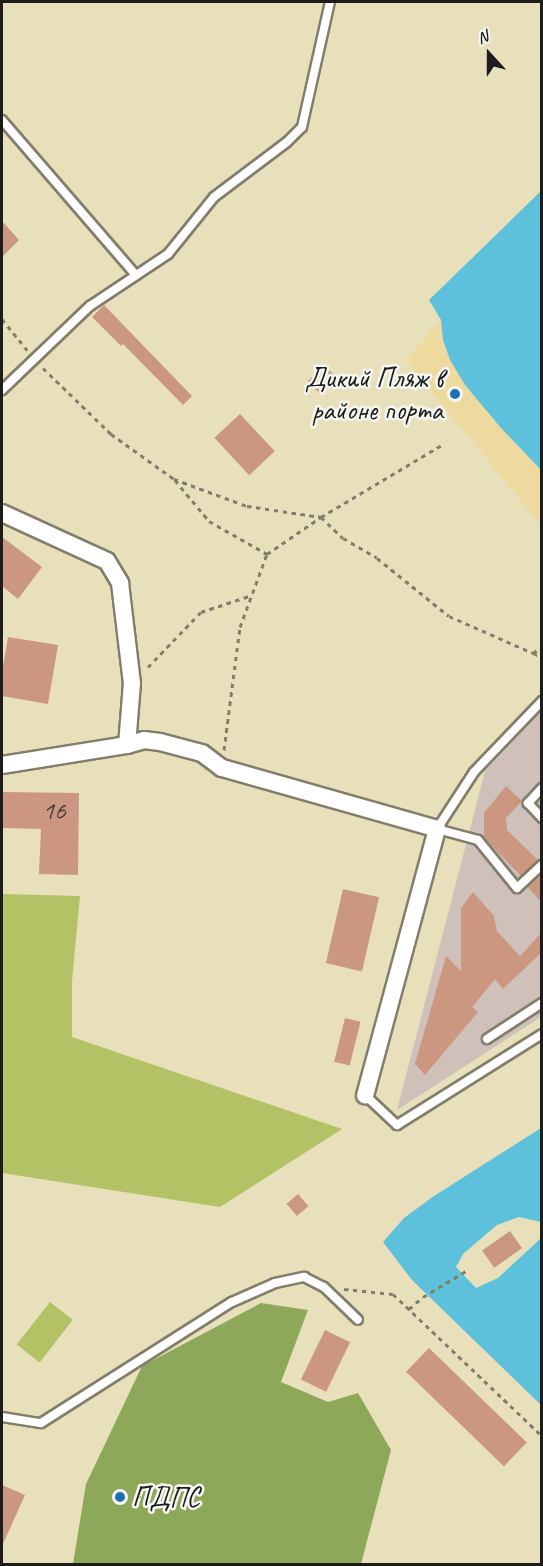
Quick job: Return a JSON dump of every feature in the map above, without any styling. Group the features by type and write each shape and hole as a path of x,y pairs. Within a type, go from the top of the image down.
{"street":[{"path":"2,513 107,561 120,583 132,683 127,746"},
{"path":"2,765 127,746 144,740 160,742 202,753 222,768 437,829 365,1095"}],"lane":[{"path":"2,390 90,306 168,254 214,197 302,128 330,2"},
{"path":"2,120 136,275"},
{"path":"542,701 474,772 437,829 478,840 517,888 542,865"},
{"path":"542,788 528,803 542,818"},
{"path":"487,1039 542,1003"},
{"path":"365,1095 398,1125 542,1034"},
{"path":"2,1417 41,1423 232,1302 275,1283 304,1277 324,1287 357,1320"}],"path":[{"path":"2,319 34,359 111,434 174,479 209,521 267,554"},
{"path":"222,768 240,627 267,554 321,517 442,445"},
{"path":"174,479 247,506 321,517 343,538 377,558 448,616 542,657"},
{"path":"132,683 201,612 252,595"},
{"path":"533,654 542,647"},
{"path":"409,1309 423,1297 466,1271"},
{"path":"324,1287 393,1294 542,1436"}],"shaded area":[{"path":"541,712 541,1017 397,1110 485,771"}],"green space":[{"path":"2,894 80,896 72,981 72,1037 342,1129 220,1207 2,1173"},
{"path":"50,1302 73,1320 40,1362 17,1345"},
{"path":"261,1303 308,1310 281,1382 328,1402 358,1393 391,1450 361,1564 73,1564 86,1484 142,1366"}],"sand":[{"name":"Дикий Пляж в районе порта","path":"441,320 501,428 541,470 541,525 406,360"}],"water":[{"path":"541,191 541,470 501,428 465,385 450,360 443,340 441,320 429,300"},
{"path":"541,1128 541,1222 519,1217 497,1225 463,1254 456,1267 476,1288 498,1278 541,1238 541,1405 412,1280 383,1242 404,1218 434,1196"}],"building":[{"path":"2,221 19,240 2,257"},
{"path":"104,305 192,396 183,405 123,344 121,346 92,317"},
{"path":"324,365 336,377 320,393 308,381"},
{"path":"240,414 275,451 249,475 214,438"},
{"path":"2,537 42,567 18,599 2,586"},
{"path":"8,637 58,645 48,704 2,696 2,673"},
{"path":"506,786 522,801 506,818 507,830 538,860 521,876 484,838 484,813"},
{"path":"2,792 79,793 78,875 39,874 41,829 2,828"},
{"path":"542,874 542,903 528,887"},
{"path":"343,889 379,897 362,971 326,963"},
{"path":"473,892 494,916 497,931 520,956 542,932 542,952 503,989 495,979 472,1007 478,1012 425,1075 415,1064 446,956 461,971 461,908"},
{"path":"345,1018 361,1022 350,1066 334,1062"},
{"path":"298,1194 308,1206 297,1216 287,1204"},
{"path":"510,1231 522,1248 494,1268 482,1251"},
{"path":"325,1330 350,1342 326,1392 301,1379"},
{"path":"429,1348 527,1442 504,1466 406,1372"},
{"path":"2,1485 25,1495 2,1546"}],"place":[{"name":"Дикий Пляж в районе порта","path":"455,394"},
{"name":"ПДПС","path":"120,1497"}]}
